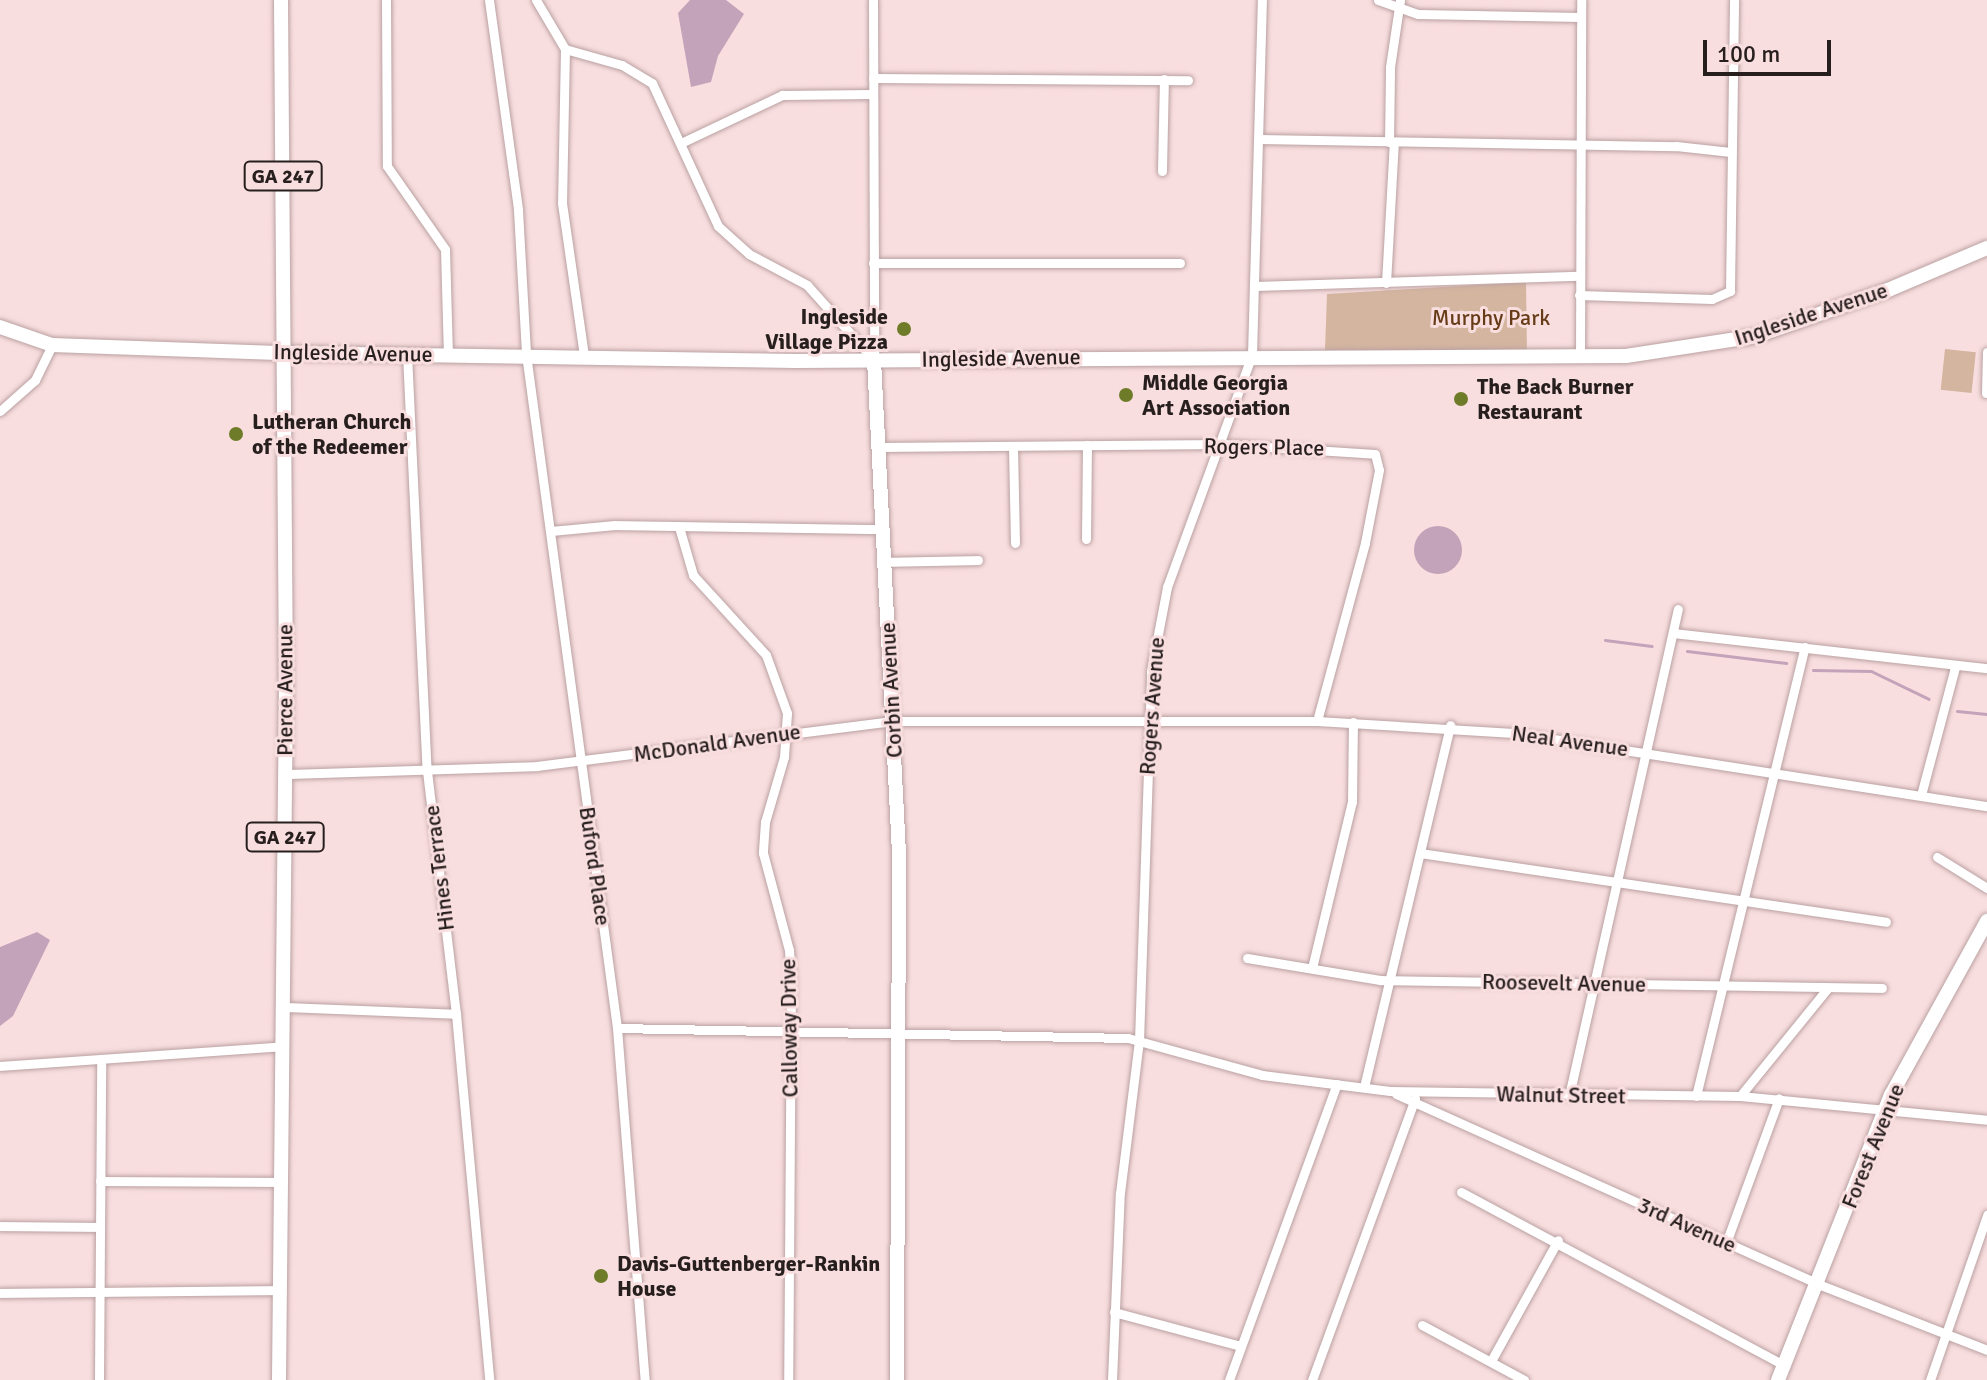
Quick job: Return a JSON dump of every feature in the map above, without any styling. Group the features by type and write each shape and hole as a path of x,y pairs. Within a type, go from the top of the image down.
{"street":[{"name":"Pierce Avenue","path":"279,1380 285,774 281,0"},
{"path":"386,0 387,166 445,249 448,354"},
{"name":"Buford Place","path":"489,0 518,210 526,354 617,1028 645,1380"},
{"path":"536,0 565,49 562,203 584,355"},
{"name":"Corbin Avenue","path":"873,0 874,360 880,529 892,721 900,1031 897,1380"},
{"name":"Rogers Avenue","path":"1112,1380 1120,1193 1139,1041 1149,722 1162,604 1252,355 1262,0"},
{"path":"1378,0 1401,12 1580,17"},
{"path":"1386,283 1390,67 1401,12 1400,0"},
{"path":"1580,357 1581,0"},
{"path":"1579,295 1712,299 1728,293 1732,286 1734,0"},
{"path":"565,49 642,74 662,96 713,216 728,236 807,285 874,360"},
{"path":"873,78 1188,80"},
{"path":"1162,171 1164,79"},
{"path":"683,142 782,95 873,94"},
{"path":"1259,139 1676,146 1731,152"},
{"name":"Ingleside Avenue","path":"0,327 52,345 285,353 874,360 1252,355 1580,357 1676,351 1756,336 1888,290 1987,248"},
{"path":"873,263 1180,263"},
{"path":"1255,286 1579,276"},
{"path":"0,411 35,380 52,345"},
{"path":"1986,393 1987,352"},
{"name":"Hines Terrace","path":"407,354 427,771 456,1014 489,1380"},
{"name":"Rogers Place","path":"878,447 1222,444 1361,450 1379,460 1365,543 1317,721"},
{"path":"1086,539 1087,445"},
{"path":"1013,447 1015,543"},
{"path":"551,531 679,527 880,529"},
{"name":"Calloway Drive","path":"679,527 693,575 766,655 781,686 788,732 765,822 763,853 789,950 788,1380"},
{"path":"883,562 978,560"},
{"path":"1569,1096 1649,752 1678,609"},
{"path":"1673,633 1955,667 1987,668"},
{"path":"1696,1096 1720,986 1746,901 1805,647"},
{"path":"1921,795 1955,667"},
{"name":"McDonald Avenue","path":"285,774 427,771 581,761 892,721 1149,722"},
{"name":"Neal Avenue","path":"1149,722 1317,721 1450,725 1649,752 1987,806"},
{"path":"1312,968 1352,802 1353,722"},
{"path":"617,1028 900,1031 1139,1041 1253,1073 1364,1087 1450,725"},
{"path":"1420,853 1886,922"},
{"path":"1937,857 1987,888"},
{"name":"Forest Avenue","path":"1782,1373 1886,1108 1987,921"},
{"name":"Roosevelt Avenue","path":"1247,958 1389,980 1882,988"},
{"path":"1740,1096 1827,989"},
{"path":"284,1007 456,1014"},
{"path":"0,1066 283,1046"},
{"path":"99,1380 101,1059"},
{"path":"1229,1380 1337,1084"},
{"name":"3rd Avenue","path":"1364,1087 1416,1097 1818,1284 1946,1337 1987,1350"},
{"name":"Walnut Street","path":"1416,1097 1740,1096 1987,1120"},
{"path":"1312,1380 1416,1097"},
{"path":"1726,1243 1779,1098"},
{"path":"100,1181 283,1182"},
{"path":"1461,1192 1558,1240 1782,1373"},
{"path":"1930,1380 1987,1215"},
{"path":"0,1226 100,1227"},
{"path":"1491,1361 1558,1240"},
{"path":"0,1293 281,1290"},
{"path":"1114,1312 1241,1346"},
{"path":"1422,1325 1524,1380"}],"green space":[{"name":"Murphy Park","path":"1526,282 1527,353 1325,350 1327,294"},
{"path":"1945,349 1976,352 1972,393 1941,390"}],"shaded area":[{"path":"690,0 726,0 744,14 718,56 711,82 691,87 678,13"},
{"path":"1438,526 1455,533 1462,550 1455,567 1438,574 1421,567 1414,550 1421,533"},
{"path":"37,932 50,940 13,1016 0,1026 0,947"}],"waterway":[{"path":"1605,640 1652,646"},
{"path":"1687,651 1786,663"},
{"path":"1813,670 1871,671 1929,699"},
{"path":"1957,711 1987,714"}],"place":[{"name":"Ingleside Village Pizza","path":"904,329"},
{"name":"Middle Georgia Art Association","path":"1126,395"},
{"name":"The Back Burner Restaurant","path":"1461,399"},
{"name":"Lutheran Church of the Redeemer","path":"236,434"},
{"name":"Davis-Guttenberger-Rankin House","path":"601,1276"}]}
